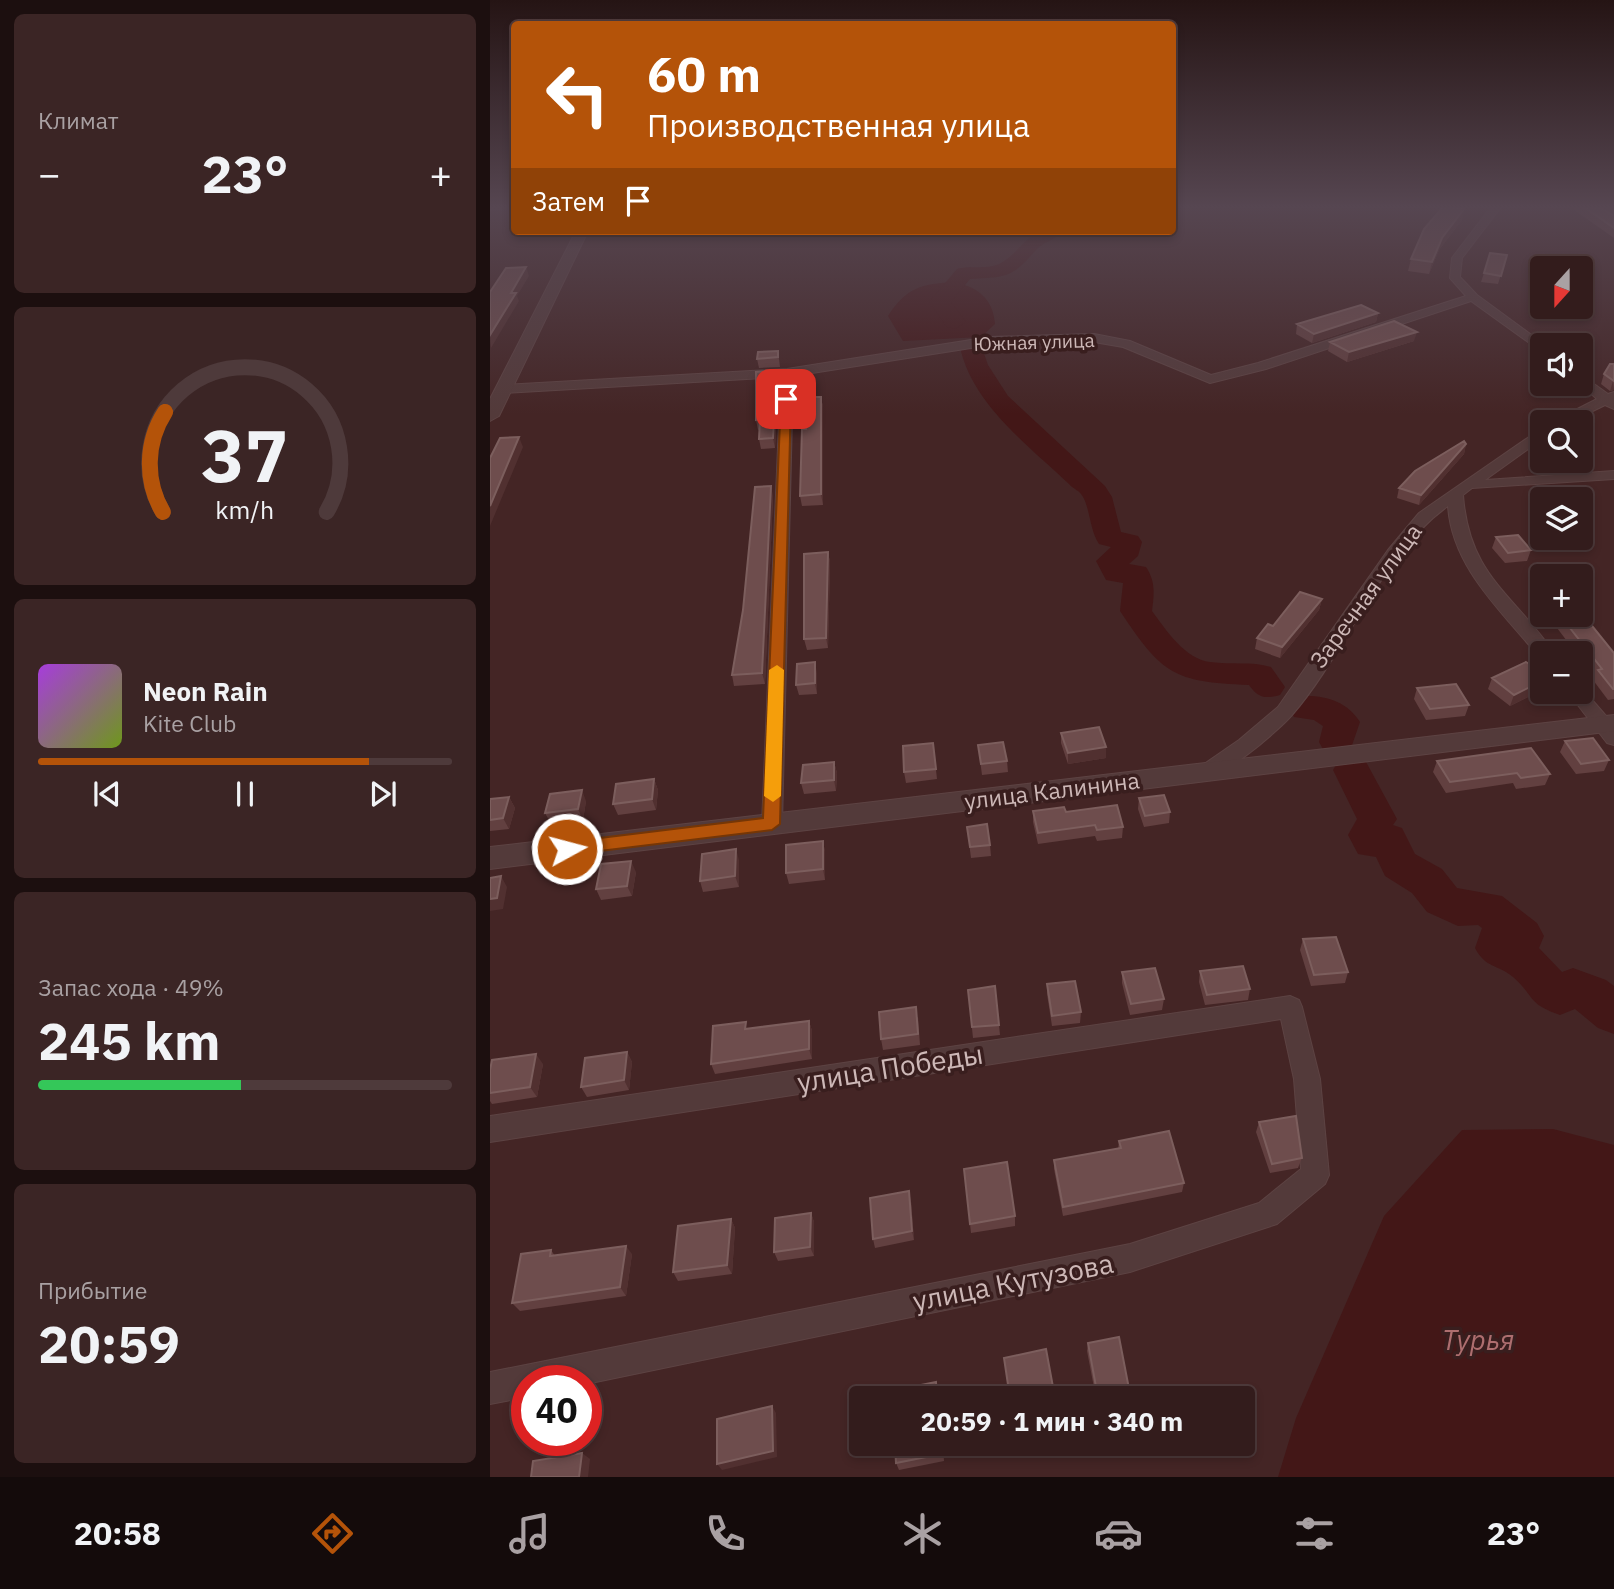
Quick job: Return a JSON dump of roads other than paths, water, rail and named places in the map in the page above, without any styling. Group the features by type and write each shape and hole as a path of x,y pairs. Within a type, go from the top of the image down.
{"street":[{"path":"490,416 560,276"},
{"path":"1455,276 1473,297 1530,339"},
{"name":"Южная улица","path":"505,389 787,373 854,360 990,341 1094,338 1150,353 1210,379 1262,366 1473,297"},
{"path":"772,824 787,373"},
{"path":"1593,387 1611,399"},
{"path":"1586,410 1611,399"},
{"name":"Заречная улица","path":"1204,774 1246,745 1284,711 1394,553 1424,516 1530,440"},
{"path":"1535,641 1482,575 1466,547 1458,527 1461,489 1614,475"},
{"path":"1588,704 1611,729"},
{"name":"улица Калинина","path":"490,858 1611,729"},
{"name":"улица Победы","path":"490,1129 1290,1007"},
{"name":"улица Кутузова","path":"602,1366 1130,1258 1267,1214 1315,1175 1307,1079 1290,1007"},
{"name":"улица Кутузова","path":"490,1388 511,1384"}],"water":[{"path":"955,282 978,291 988,301 995,324 981,337 903,341 888,316 895,306 916,289"},
{"name":"Турья","path":"1553,1129 1614,1145 1614,1477 1278,1477 1296,1418 1384,1216 1462,1130"}],"waterway":[{"path":"955,322 940,302 962,276"},
{"path":"972,347 976,365 999,401 1095,492 1110,538 1127,542 1123,556 1111,561 1117,573 1135,574 1139,584 1136,611 1158,641 1175,659 1186,666 1209,673 1259,675 1268,687"},
{"path":"1307,708 1322,708 1342,722 1337,742"},
{"path":"1352,770 1377,819 1368,835 1372,843 1388,839 1400,865 1427,881 1442,900 1458,909 1487,908 1522,936 1521,941 1498,940 1497,948 1529,964 1547,987 1560,995 1573,987 1590,994 1614,1014"}]}
